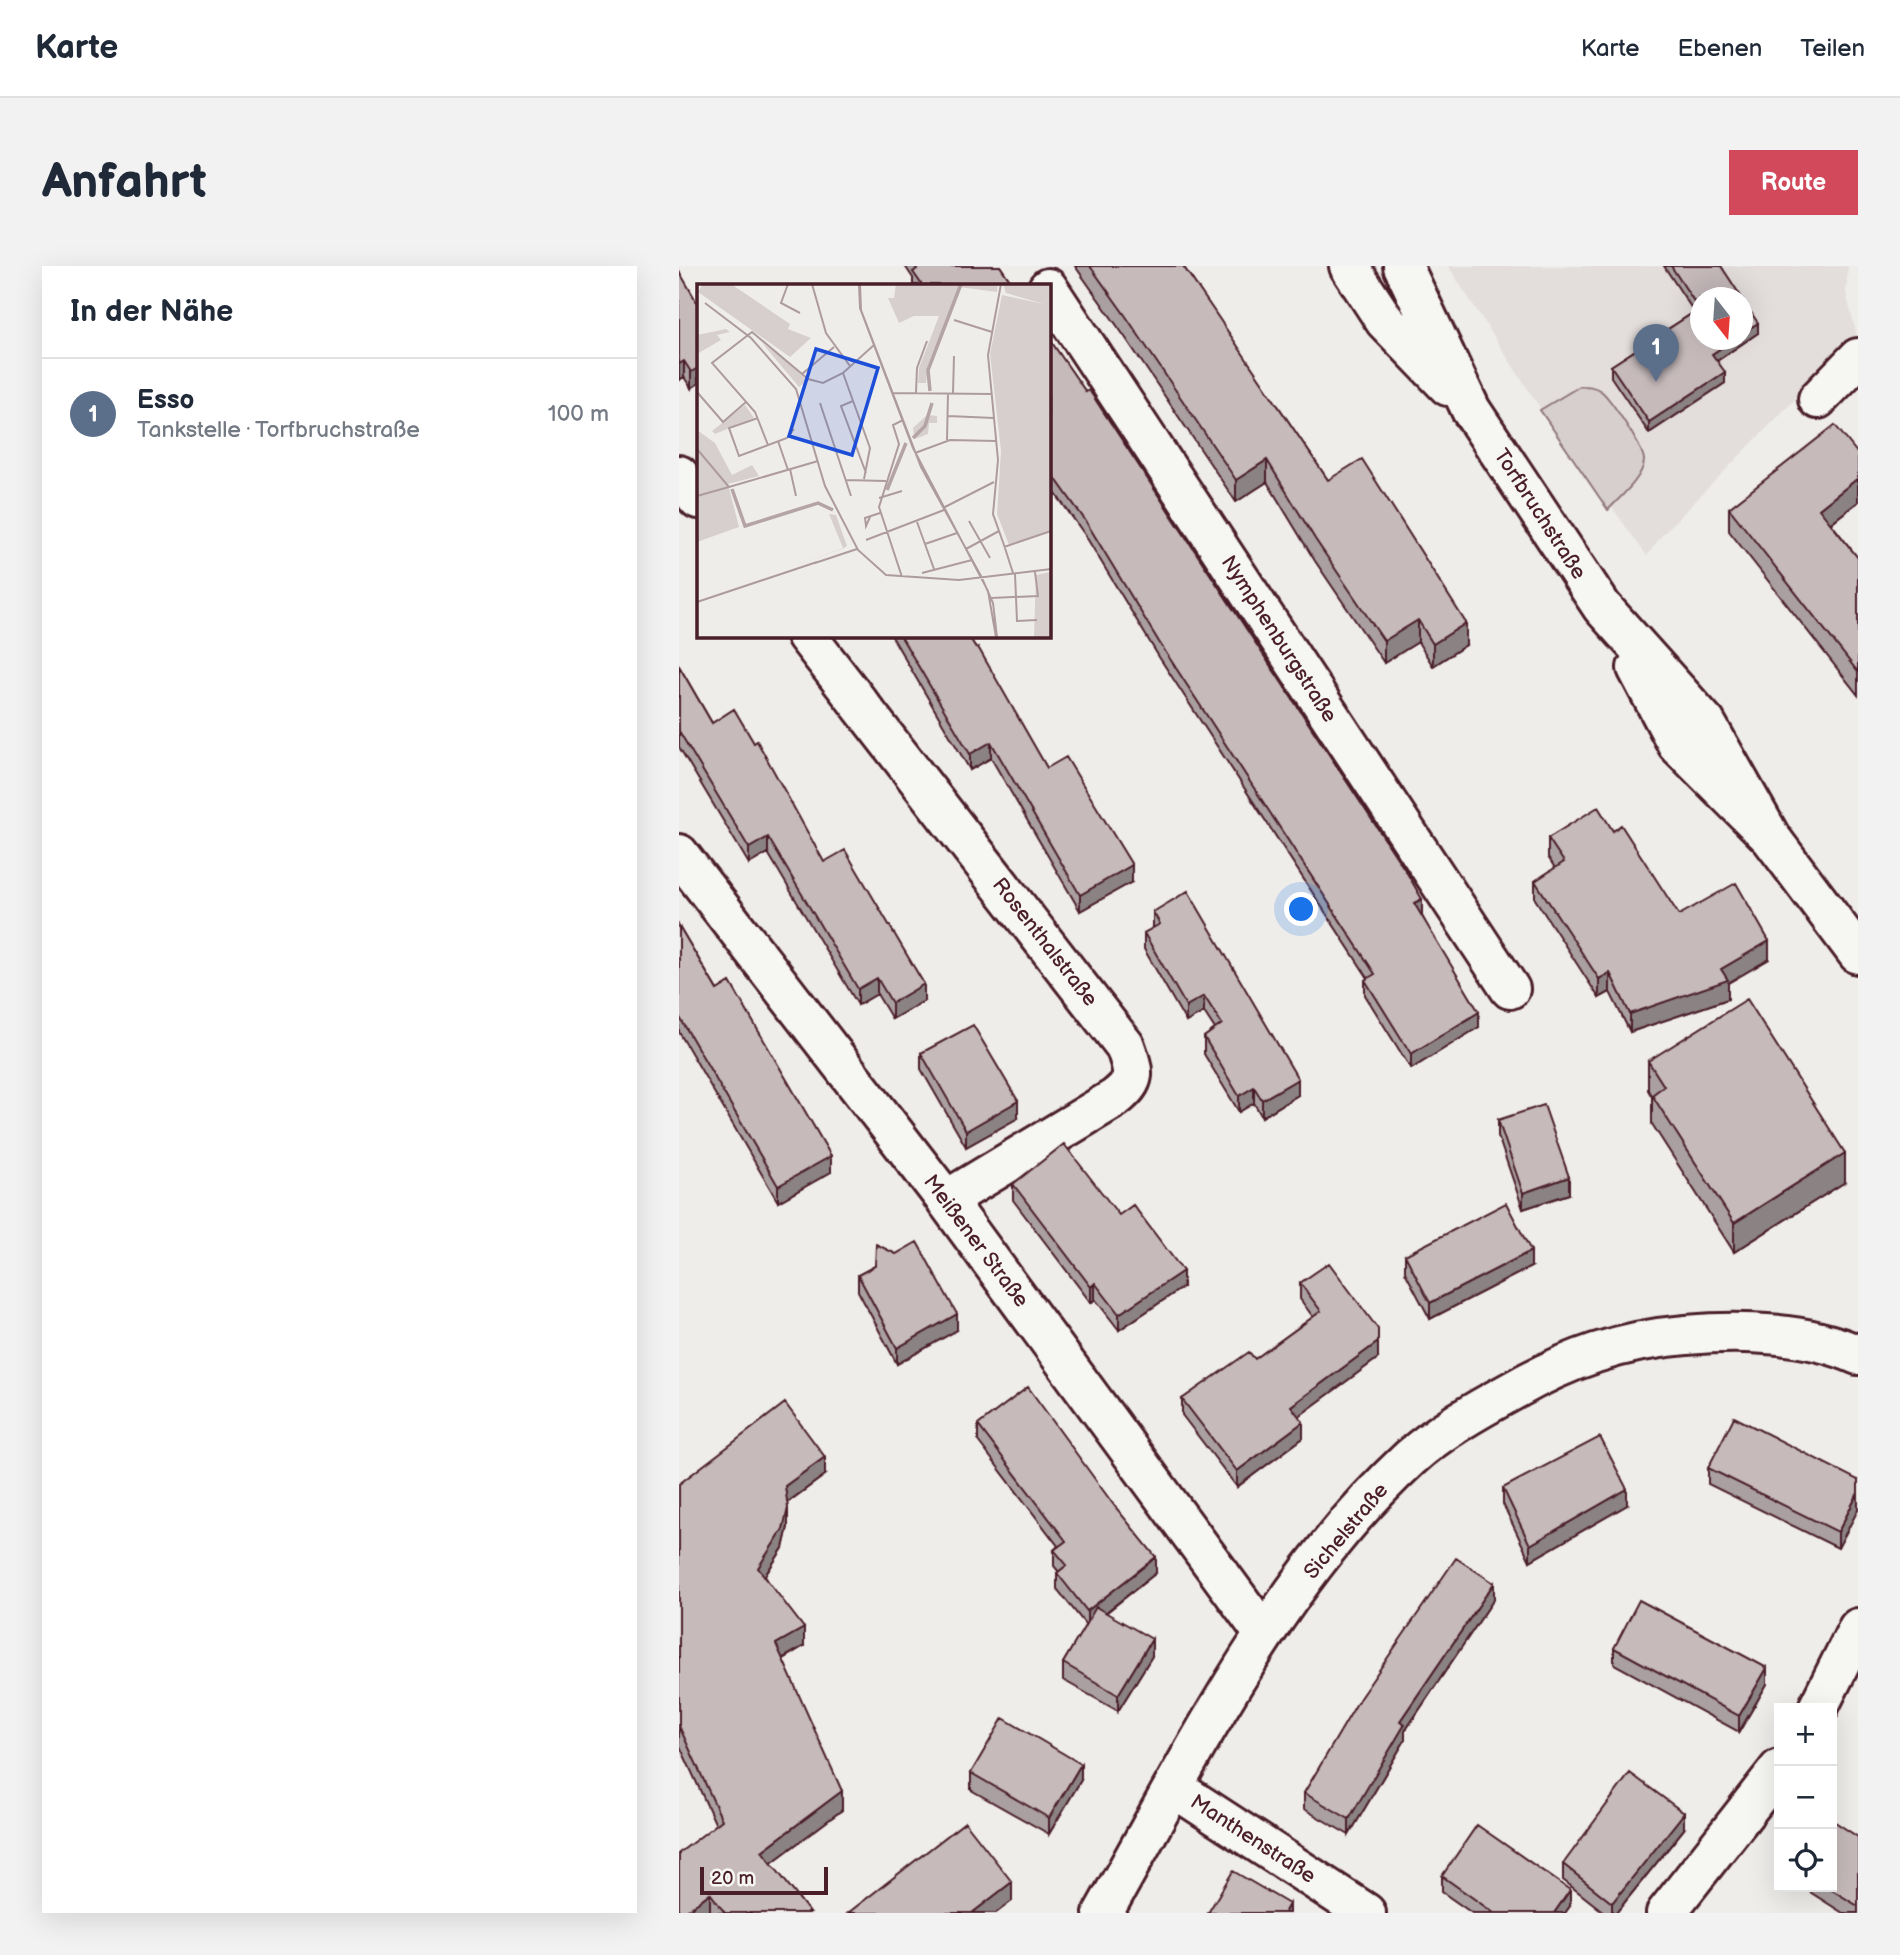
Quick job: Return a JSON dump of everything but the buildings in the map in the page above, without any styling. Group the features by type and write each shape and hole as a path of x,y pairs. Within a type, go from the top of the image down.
{"street":[{"name":"Nymphenburgstraße","path":"1031,266 1045,284"},
{"name":"Torfbruchstraße","path":"1349,266 1385,321 1471,410"},
{"path":"1373,266 1385,321"},
{"name":"Torfbruchstraße","path":"1403,266 1471,410 1609,617 1677,744 1770,838 1858,954"},
{"name":"Nymphenburgstraße","path":"1050,292 1510,989"},
{"path":"1818,399 1858,358"},
{"path":"679,475 697,498"},
{"name":"Rosenthalstraße","path":"808,637 1125,1046 1134,1070 1128,1087 1115,1098 946,1200"},
{"name":"Meißener Straße","path":"679,854 946,1200 1264,1634"},
{"name":"Sichelstraße","path":"1103,1913 1264,1634 1360,1508 1412,1456 1470,1414 1558,1365 1644,1338 1742,1330 1840,1347 1858,1355"},
{"path":"1820,1703 1858,1628"},
{"path":"1666,1913 1774,1775"},
{"name":"Manthenstraße","path":"1174,1788 1366,1913"}],"shaded area":[{"path":"1448,266 1848,266 1846,293 1857,336 1662,535 1647,556 1540,408"},
{"path":"1580,386 1601,391 1626,424 1643,455 1643,467 1639,474 1608,510 1540,410"}],"place":[{"name":"Esso","path":"1656,382"}]}
